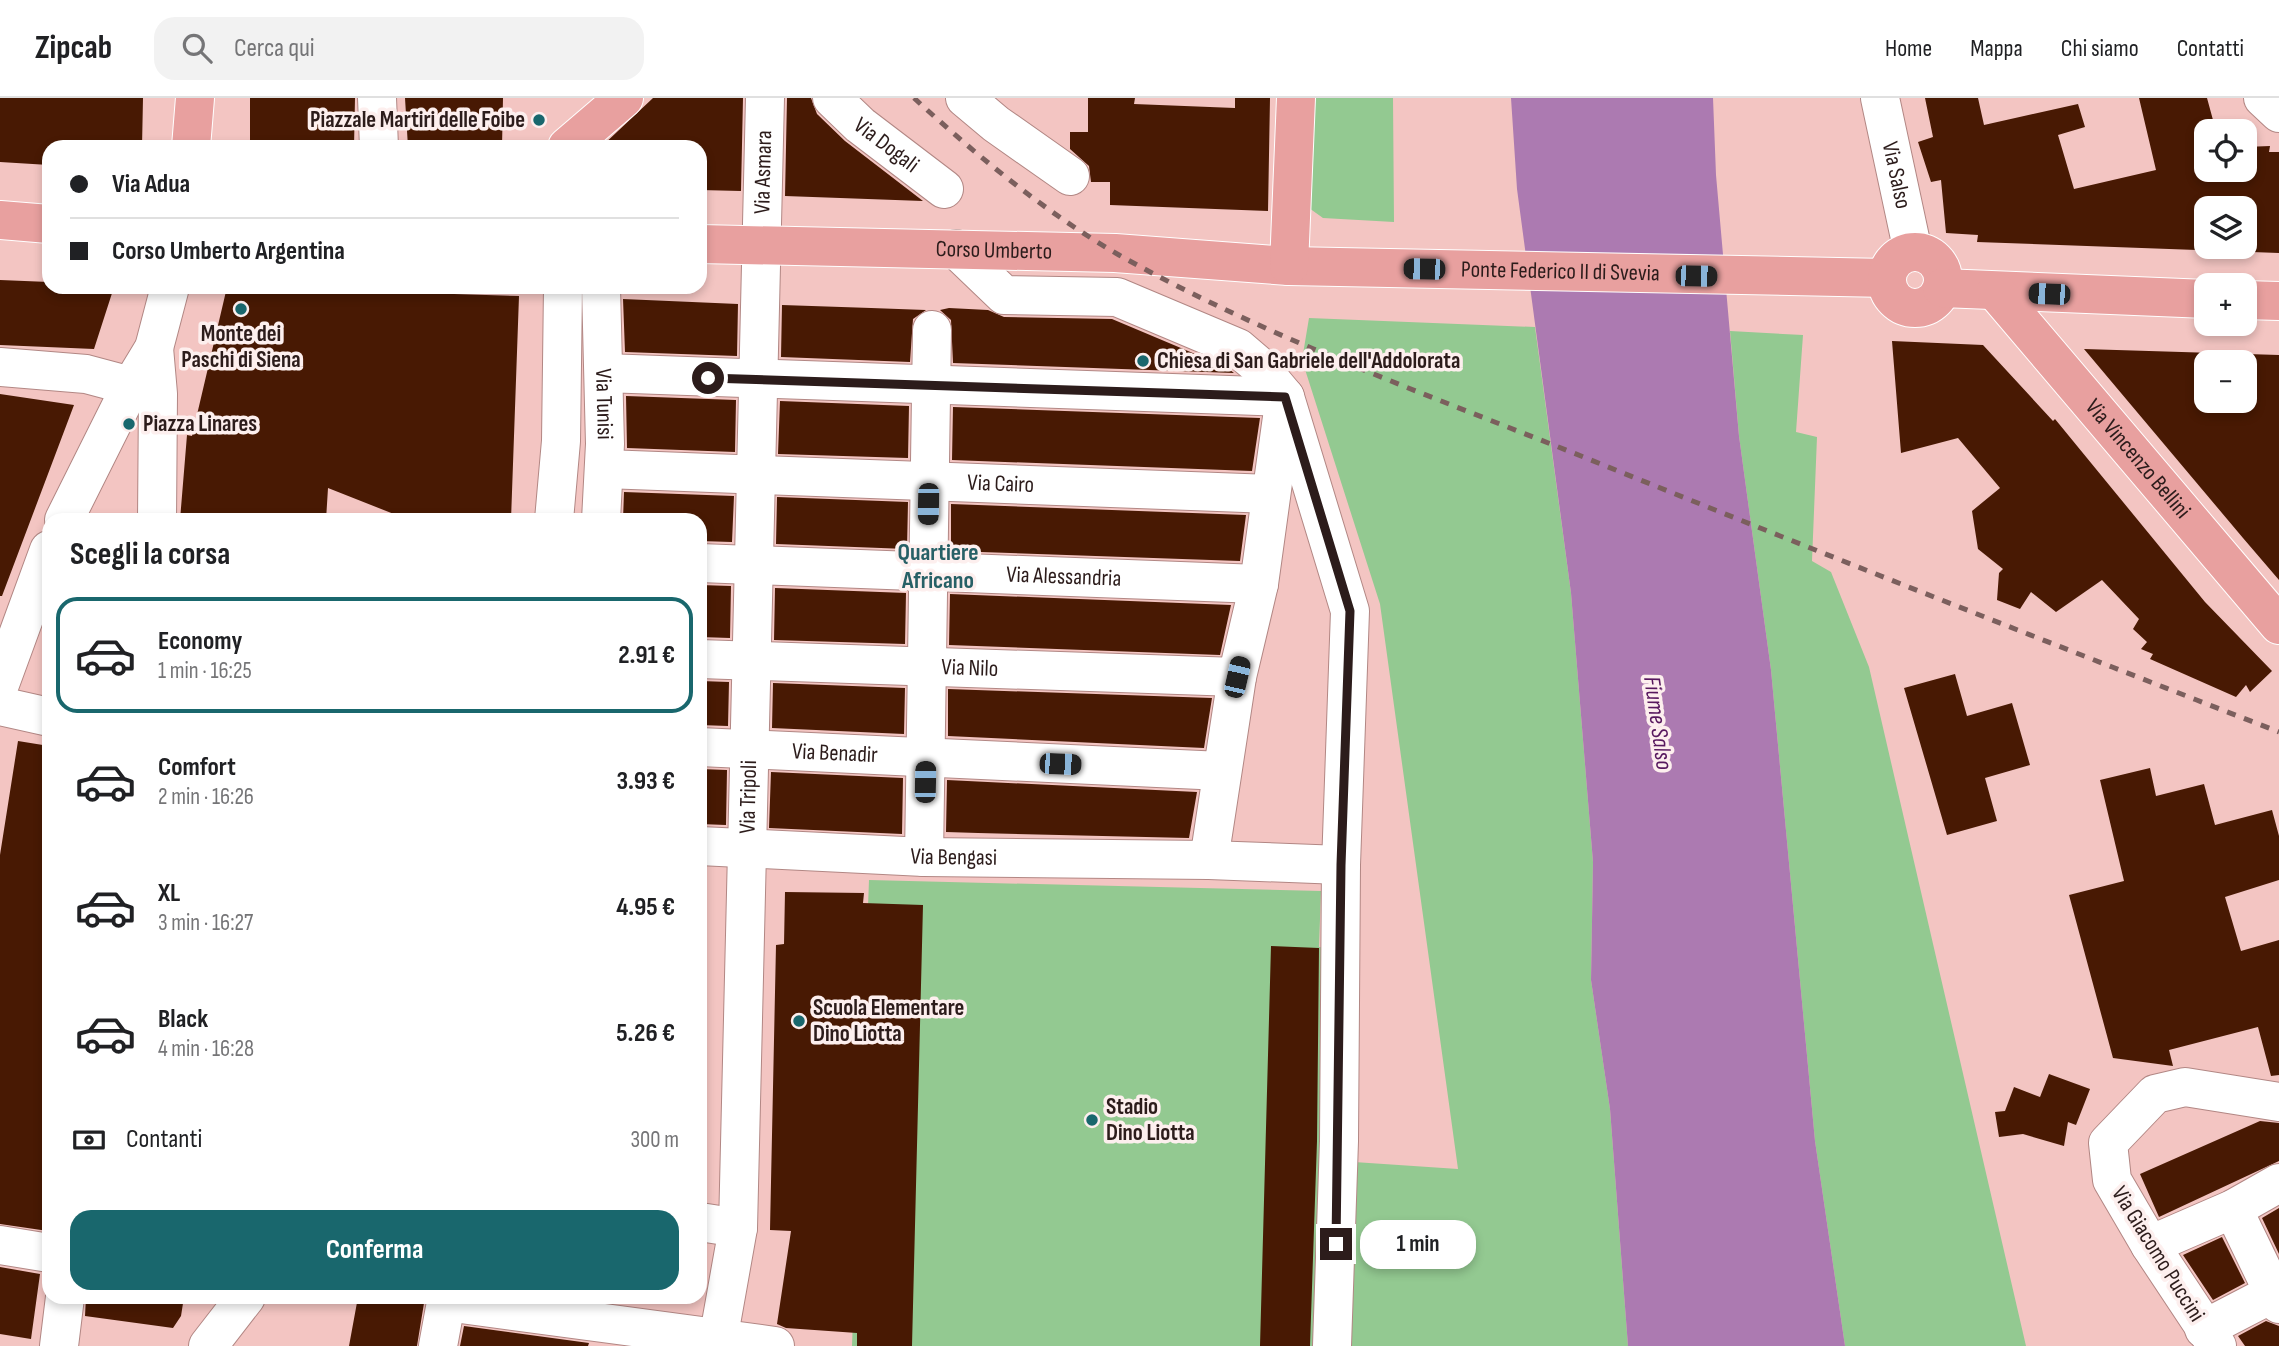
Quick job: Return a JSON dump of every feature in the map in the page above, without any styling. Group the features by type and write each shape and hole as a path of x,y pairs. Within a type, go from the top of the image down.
{"main road":[{"path":"192,140 195,98"},
{"path":"574,140 624,98"},
{"path":"1289,266 1296,98"},
{"path":"0,220 42,223"},
{"name":"Corso Umberto","path":"707,244 1115,253 1289,266"},
{"path":"1900,265 1927,254 1937,262 1942,275 1942,288 2194,299"},
{"name":"Ponte Federico II di Svevia","path":"1289,266 1832,279 1900,265"},
{"name":"Via Vincenzo Bellini","path":"1996,292 2279,625"},
{"path":"2257,300 2279,301"}],"street":[{"path":"377,98 379,140"},
{"name":"Via Asmara","path":"764,245 765,98"},
{"name":"Via Dogali","path":"832,98 888,147 944,189"},
{"path":"965,98 996,124 1070,176"},
{"name":"Via Salso","path":"1880,98 1900,265"},
{"path":"2263,98 2279,113"},
{"name":"Via Tripoli","path":"717,1343 738,1228 764,245"},
{"path":"956,249 1004,295 1117,297 1238,348 1259,366 1285,397 1350,611 1341,865 1339,1142 1332,1346"},
{"path":"68,513 131,386 154,348 168,294"},
{"path":"555,513 561,440 563,294"},
{"name":"Via Tunisi","path":"601,294 605,469 602,513"},
{"path":"923,857 932,330"},
{"path":"154,348 158,394 157,513"},
{"path":"0,367 86,374 131,386"},
{"path":"604,373 1285,397"},
{"path":"1209,860 1237,677 1259,584 1285,397"},
{"name":"Via Cairo","path":"605,469 1271,494"},
{"name":"Via Alessandria","path":"707,563 1259,584"},
{"path":"0,683 42,568"},
{"name":"Via Nilo","path":"707,659 1237,677"},
{"path":"0,706 42,715"},
{"name":"Via Benadir","path":"707,747 1222,771"},
{"name":"Via Bengasi","path":"707,846 923,857 1209,860 1341,865"},
{"name":"Via Giacomo Puccini","path":"2211,1337 2150,1245 2112,1180 2108,1143 2154,1094 2185,1087 2279,1102"},
{"path":"2150,1245 2233,1209 2279,1183"},
{"path":"2211,1337 2277,1295 2233,1209"},
{"path":"707,1223 738,1228"},
{"path":"0,1245 42,1252"},
{"path":"58,1346 64,1304"},
{"path":"208,1346 241,1304"},
{"path":"438,1346 445,1304"},
{"path":"471,1304 717,1343 775,1346"}],"green space":[{"path":"1314,98 1393,98 1394,222 1323,218 1309,208"},
{"path":"1309,318 1535,327 1571,593 1593,862 1591,980 1610,1109 1628,1346 1347,1346 1354,1162 1458,1169 1380,604 1302,360"},
{"path":"1730,331 1803,335 1796,432 1817,437 1812,561 1831,572 1869,667 2026,1346 1845,1346 1815,1141 1771,670 1739,436"},
{"name":"Stadio Dino Liotta","path":"869,880 1321,891 1319,947 1330,948 1316,1346 852,1346"}],"water":[{"name":"Fiume Salso","path":"1511,98 1713,98 1716,175 1739,436 1771,670 1815,1141 1845,1346 1628,1346 1610,1109 1591,980 1593,862 1571,593 1517,189"}],"building":[{"path":"0,98 143,98 142,140 42,140 42,165 0,162"},
{"path":"250,98 355,98 354,140 250,140"},
{"path":"405,98 503,98 502,140 408,140"},
{"path":"653,98 743,98 741,191 707,190 707,140 608,140"},
{"path":"787,98 811,98 817,114 845,141 923,201 785,196"},
{"path":"1088,98 1135,98 1134,104 1235,108 1235,98 1270,98 1268,211 1110,205 1110,182 1091,182 1089,166 1070,149 1070,132 1088,132"},
{"path":"1925,98 1978,98 1984,125 2078,104 2085,127 2058,135 2074,189 2156,170 2139,98 2207,98 2213,119 2194,119 2194,182 2257,182 2257,147 2270,146 2269,152 2279,152 2279,253 2257,252 2257,196 2194,196 2194,250 1977,242 1978,235 1946,233 1941,180 1931,182 1918,142 1933,137"},
{"path":"0,280 42,282 42,294 112,294 94,349 0,345"},
{"path":"225,294 519,296 511,513 391,513 328,488 326,513 181,513 187,435 192,436"},
{"path":"623,299 738,304 737,356 625,352"},
{"path":"782,305 926,310 913,319 910,362 781,357"},
{"path":"940,310 988,310 1004,317 1112,319 1226,367 1234,373 953,363 951,320"},
{"path":"1892,341 1983,345 2053,421 2055,419 2205,602 2272,671 2250,692 2246,685 2236,697 2150,659 2153,654 2141,649 2147,642 2133,629 2139,619 2102,580 2056,612 2031,592 2020,609 1997,600 1999,573 2003,569 1978,549 1972,511 2000,488 1958,438 1901,453"},
{"path":"2084,349 2194,352 2194,413 2257,413 2257,354 2279,355 2279,580"},
{"path":"0,394 74,405 2,596 0,596"},
{"path":"626,396 736,400 735,452 627,448"},
{"path":"780,401 909,406 908,458 778,454"},
{"path":"953,407 1260,418 1252,471 952,460"},
{"path":"624,492 734,496 732,542 707,541 707,513 623,513"},
{"path":"777,497 908,502 907,549 776,544"},
{"path":"951,504 1246,515 1240,561 951,551"},
{"path":"707,585 731,586 730,638 707,637"},
{"path":"775,588 906,593 905,644 774,640"},
{"path":"950,594 1231,605 1220,655 949,645"},
{"path":"1955,674 1967,716 2012,703 2030,765 1985,778 1997,821 1947,835 1904,688"},
{"path":"707,681 729,682 728,726 707,725"},
{"path":"773,683 905,688 904,734 772,728"},
{"path":"948,689 1212,698 1204,748 948,736"},
{"path":"18,741 42,745 42,1230 0,1224 0,855"},
{"path":"2150,768 2156,796 2204,784 2215,825 2272,810 2279,836 2279,880 2225,897 2241,951 2279,940 2279,1075 2271,1076 2258,1027 2169,1050 2173,1066 2113,1058 2069,895 2124,881 2100,780"},
{"path":"707,769 727,770 726,825 707,824"},
{"path":"771,772 903,778 902,834 769,828"},
{"path":"947,780 1197,792 1189,838 946,832"},
{"path":"785,892 864,893 863,903 923,905 912,1346 857,1346 857,1333 786,1328 777,1324 791,1231 770,1230 776,945 784,944"},
{"path":"1271,946 1319,948 1317,1141 1310,1346 1260,1346"},
{"path":"2049,1074 2090,1089 2076,1125 2068,1122 2064,1146 2023,1134 1999,1137 1995,1112 2005,1111 2014,1087 2040,1097"},
{"path":"2260,1121 2279,1123 2279,1161 2159,1217 2140,1174"},
{"path":"2279,1208 2279,1254 2262,1218"},
{"path":"2222,1237 2245,1283 2213,1300 2183,1255"},
{"path":"0,1267 40,1274 31,1339 0,1334"},
{"path":"86,1304 183,1304 181,1316 173,1328 85,1316"},
{"path":"357,1304 424,1304 417,1346 349,1346"},
{"path":"2266,1321 2279,1326 2279,1346 2245,1346 2238,1336"},
{"path":"464,1326 589,1343 588,1346 460,1346"}],"railway":[{"path":"914,98 987,162 1065,221 1119,255 1232,313 1408,388 2279,732"}],"place":[{"name":"Piazzale Martiri delle Foibe","path":"539,120"},
{"name":"Monte dei Paschi di Siena","path":"241,309"},
{"name":"Chiesa di San Gabriele dell'Addolorata","path":"1143,361"},
{"name":"Piazza Linares","path":"129,424"},
{"name":"Scuola Elementare Dino Liotta","path":"799,1021"},
{"name":"Stadio Dino Liotta","path":"1092,1120"}],"district":[{"name":"Quartiere Africano","path":"938,566"}],"route":[{"path":"708,378 1285,397 1350,611 1341,865 1336,1244"}]}
